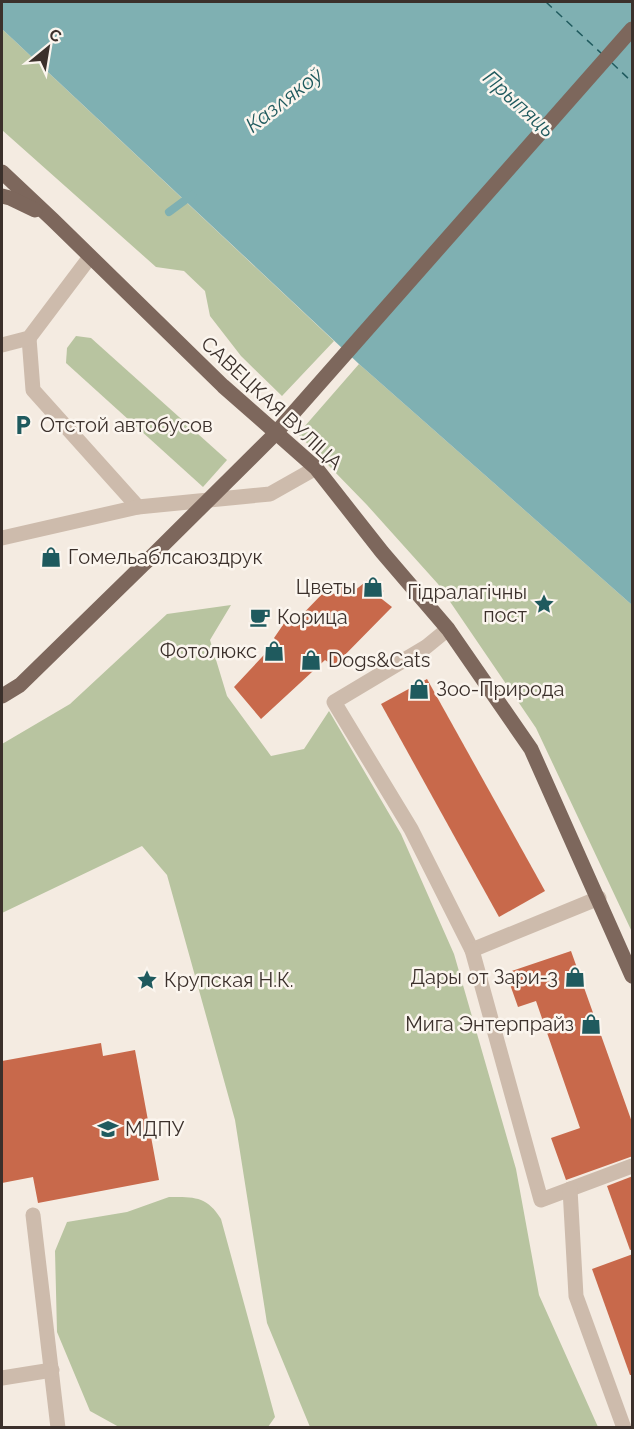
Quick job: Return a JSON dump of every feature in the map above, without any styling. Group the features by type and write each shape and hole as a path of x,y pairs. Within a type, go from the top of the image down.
{"main road":[{"path":"2,694 21,685 273,436 633,29"},
{"name":"САВЕЦКАЯ ВУЛІЦА","path":"2,172 223,386 316,468 382,552 448,629 531,749 633,976"},
{"path":"2,181 53,220"},
{"path":"2,196 53,220"}],"lane":[{"path":"2,345 29,338 90,257"},
{"path":"29,338 33,390 138,507"},
{"path":"2,538 138,507 270,494 316,468"},
{"path":"448,629 426,647 334,702 411,829 472,950 541,1200 633,1166"},
{"path":"472,950 599,898"},
{"path":"570,1189 576,1296 624,1428"},
{"path":"33,1215 58,1428"},
{"path":"2,1378 52,1370"}],"green space":[{"path":"2,29 334,341 282,396 241,356 210,316 205,291 184,271 156,267 2,130"},
{"path":"76,336 91,338 227,460 203,487 66,363 67,348"},
{"path":"359,364 632,605 632,932 536,728 438,584 367,505 298,434"},
{"path":"231,605 210,640 227,696 271,756 304,749 329,711 401,834 454,954 516,1169 539,1295 598,1427 310,1427 267,1323 235,1120 167,875 142,846 2,913 2,744 70,704 167,614"},
{"path":"169,1197 199,1199 216,1211 221,1219 275,1417 268,1427 119,1427 90,1411 57,1332 55,1251 67,1222 127,1212"}],"water":[{"name":"Прыпяць","path":"2,2 632,2 632,605 359,364 2,29"}],"building":[{"path":"369,579 384,591 378,596 392,607 334,666 325,660 261,719 234,687 277,641 274,638 287,619 294,623 325,591 335,594 344,584 354,591"},
{"path":"427,679 545,891 499,917 381,704"},
{"path":"571,951 633,1125 633,1156 566,1180 551,1138 580,1128 536,1001 518,1007 506,973"},
{"path":"101,1043 103,1056 135,1050 159,1180 38,1203 33,1177 2,1183 2,1061"},
{"path":"633,1176 633,1249 630,1250 607,1186"},
{"path":"633,1254 633,1375 630,1375 592,1269"}],"waterway":[{"name":"Казлякоў","path":"169,212 192,195"}],"ferry route":[{"path":"546,2 602,54"},
{"path":"612,63 632,82"}],"place":[{"name":"Отстой автобусов","path":"23,425"},
{"name":"Гомельаблсаюздрук","path":"51,557"},
{"name":"Цветы","path":"373,587"},
{"name":"Гідралагічны пост","path":"544,604"},
{"name":"Корица","path":"260,617"},
{"name":"Фотолюкс","path":"274,651"},
{"name":"Dogs&Cats","path":"311,660"},
{"name":"Зоо-Природа","path":"419,689"},
{"name":"Дары от Зари-3","path":"575,977"},
{"name":"Крупская Н.К.","path":"147,980"},
{"name":"Мига Энтерпрайз","path":"591,1024"},
{"name":"МДПУ","path":"108,1129"}]}
